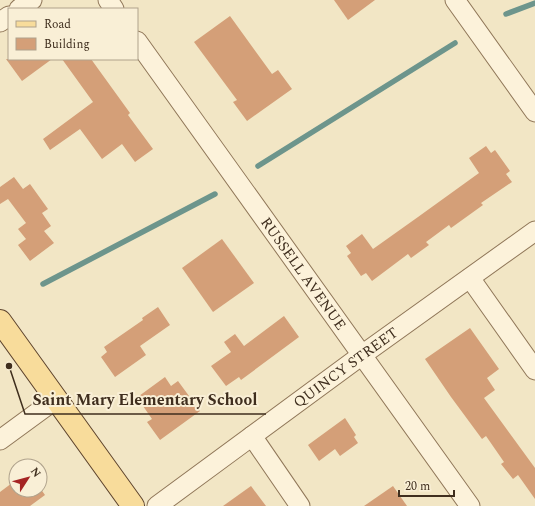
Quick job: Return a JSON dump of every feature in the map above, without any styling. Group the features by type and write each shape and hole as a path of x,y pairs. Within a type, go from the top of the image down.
{"main road":[{"path":"0,321 133,506"}],"street":[{"path":"20,8 32,0"},
{"path":"455,0 535,112"},
{"name":"RUSSELL AVENUE","path":"138,42 470,506"},
{"name":"QUINCY STREET","path":"157,506 362,355 535,231"},
{"path":"470,278 535,370"},
{"path":"0,440 56,399"},
{"path":"252,436 300,506"}],"building":[{"path":"334,0 375,0 348,20"},
{"path":"230,16 272,74 278,70 292,89 247,121 233,102 237,100 194,42"},
{"path":"6,59 51,60 22,81"},
{"path":"63,60 92,60 130,113 128,115 153,149 135,162 122,144 102,159 80,129 50,150 43,139 93,102"},
{"path":"486,146 491,153 495,150 510,171 506,174 512,182 481,203 483,205 451,228 449,225 426,242 429,245 411,258 408,254 372,281 366,273 361,276 347,256 351,253 346,246 362,234 373,249 418,217 479,173 469,158"},
{"path":"14,177 23,189 30,184 48,209 42,213 51,226 44,231 54,243 30,261 18,245 26,239 18,229 26,223 8,199 0,204 0,187"},
{"path":"222,239 254,283 213,312 182,268"},
{"path":"158,307 170,325 140,346 146,355 115,377 101,357 107,352 104,347 143,320 142,318"},
{"path":"284,316 299,337 241,380 239,377 226,386 211,366 231,352 224,342 235,334 244,346"},
{"path":"470,328 499,369 487,378 495,390 484,398 535,468 535,499 518,475 513,479 501,464 504,462 486,436 482,439 425,359"},
{"path":"165,377 171,386 178,381 200,411 160,440 147,422 152,419 143,406 145,404 139,396"},
{"path":"345,418 356,435 354,437 358,443 340,456 335,449 319,461 308,445"},
{"path":"8,486 8,498 41,498 30,506 0,506 0,492"},
{"path":"251,486 266,506 223,506"},
{"path":"393,486 407,506 364,506"}],"waterway":[{"path":"506,14 535,3"},
{"path":"258,166 455,43"},
{"path":"43,284 215,194"}],"place":[{"name":"Saint Mary Elementary School","path":"9,366"}]}
